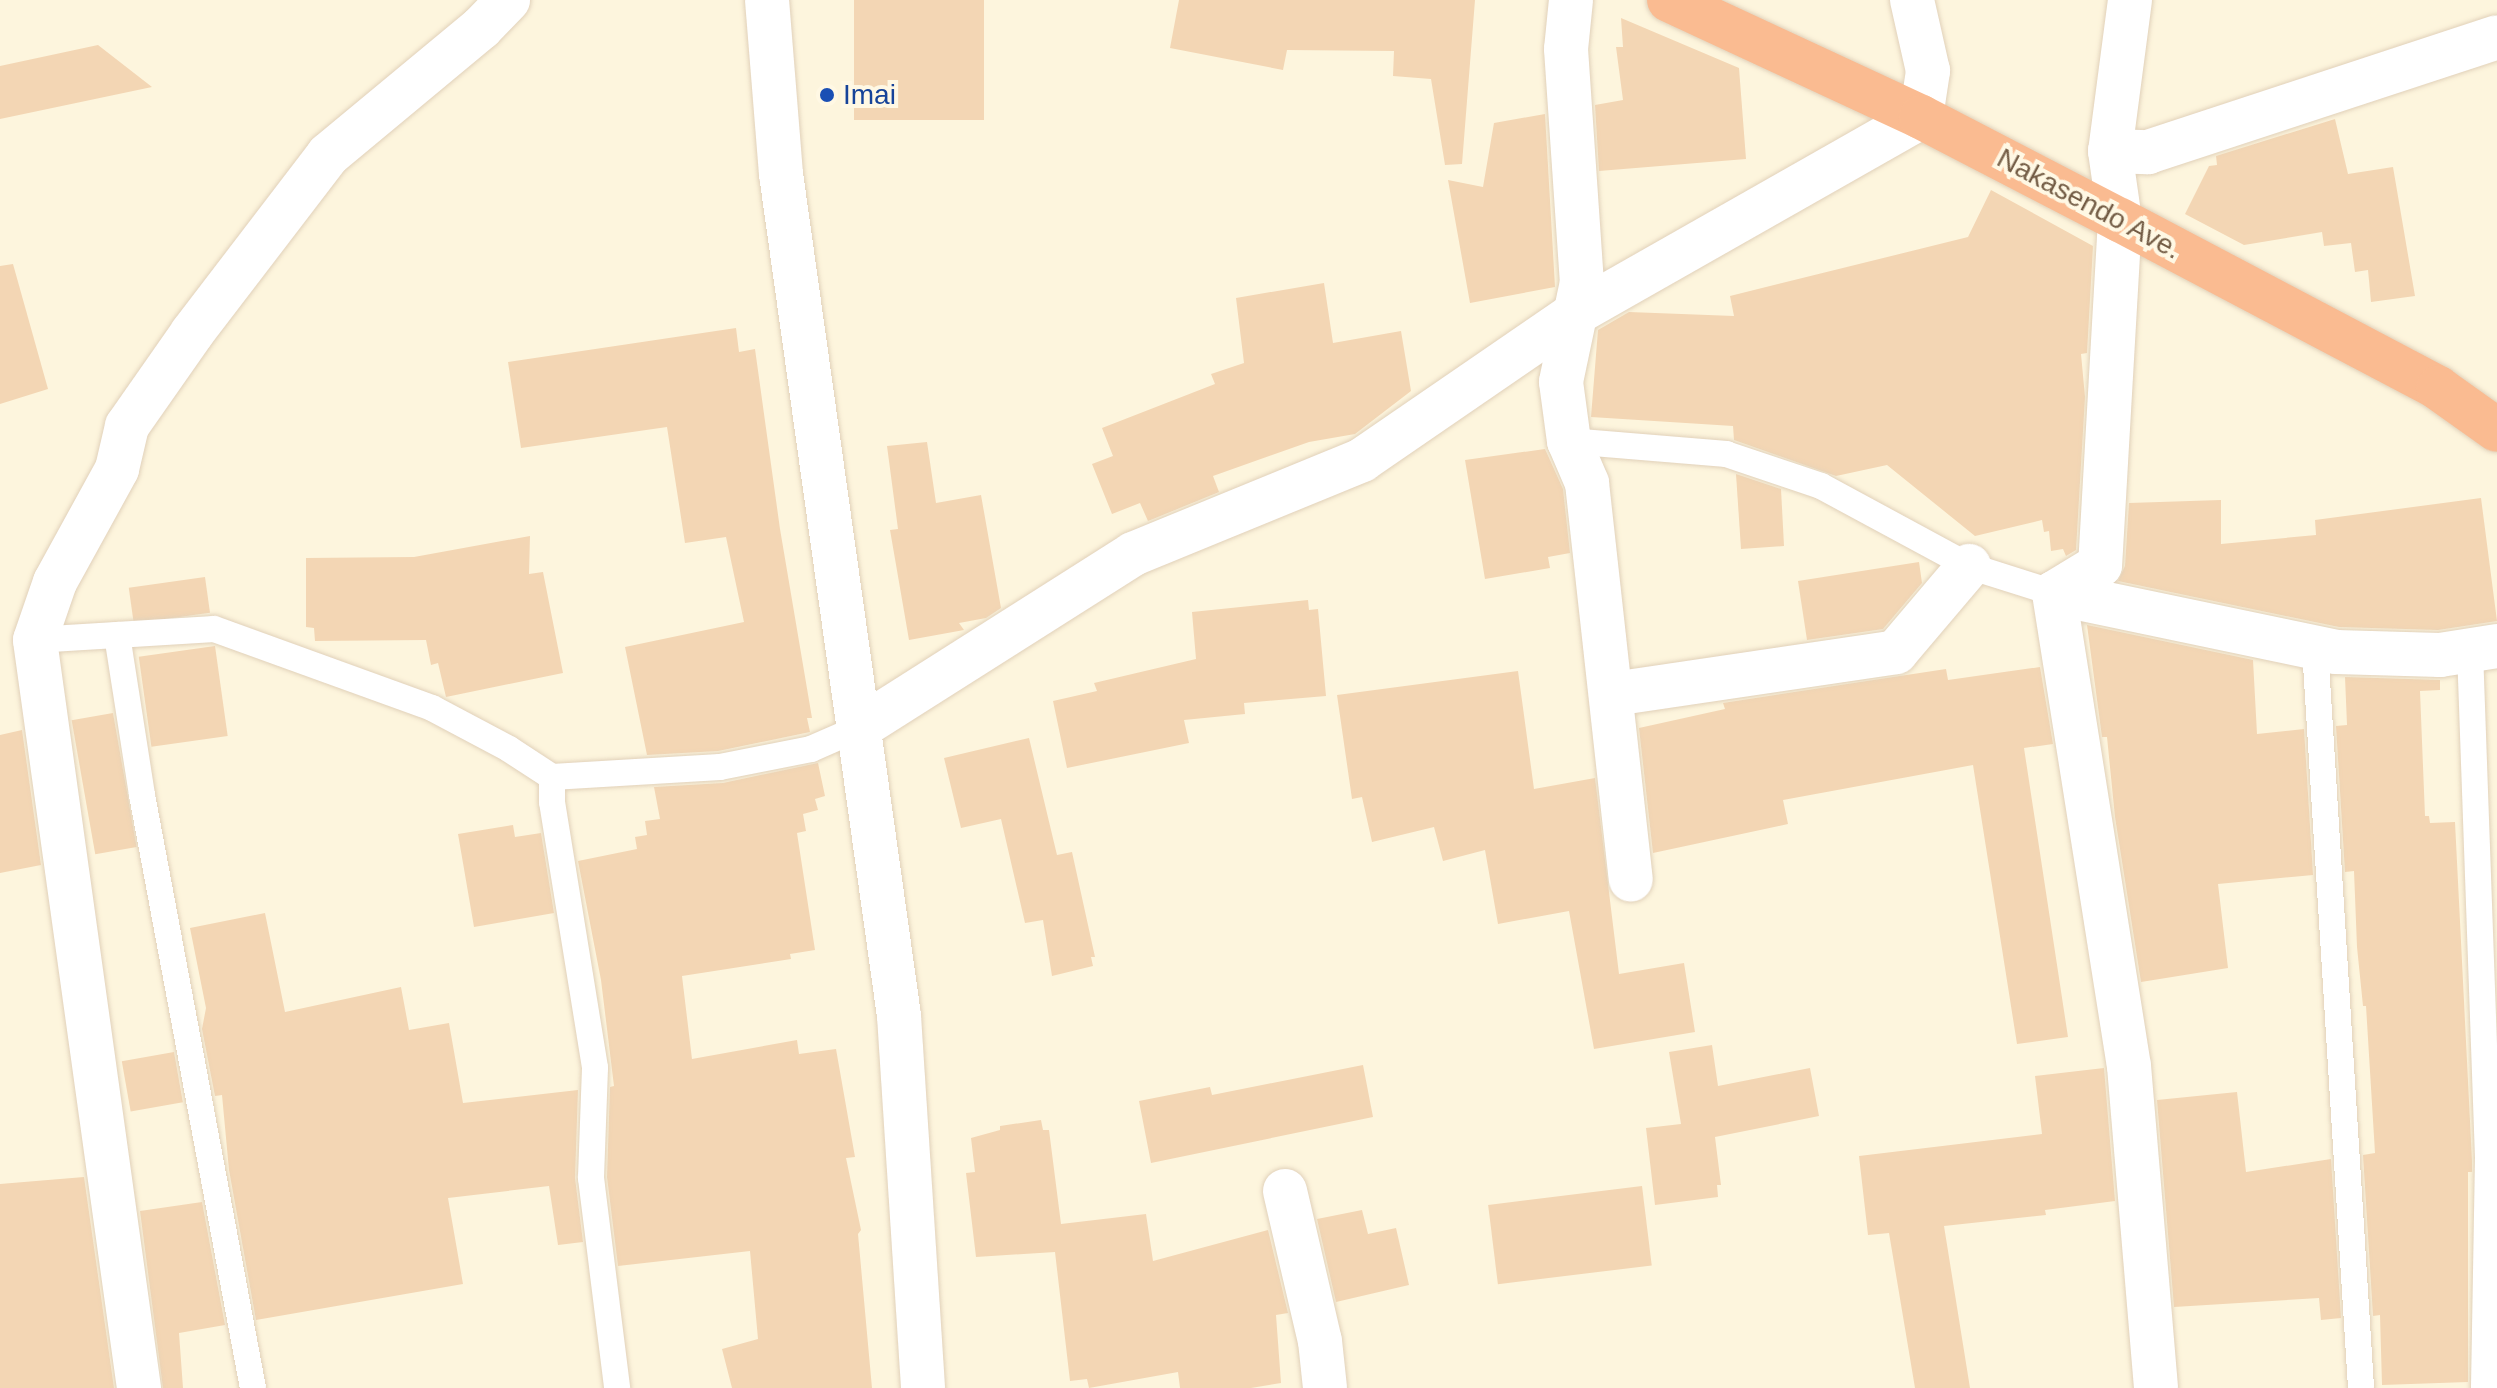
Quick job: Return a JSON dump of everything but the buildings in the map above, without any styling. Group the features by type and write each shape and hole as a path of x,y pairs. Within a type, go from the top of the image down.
{"highway":[{"name":"Nakasendo Ave.","path":"1669,0 1921,117 2120,220 2438,388 2497,430"}],"street":[{"path":"139,1388 17,641 55,582 117,469 127,426 192,333 328,155 481,28 508,0"},
{"path":"767,0 781,174 899,1016 923,1388"},
{"path":"1571,0 1566,49 1582,282 1561,382 1569,441 1587,483 1613,694 1631,880"},
{"path":"859,728 1133,554 1362,460 1576,313 1921,117 1928,71 1912,0"},
{"path":"2054,593 2100,565 2120,220 2110,151 2130,0"},
{"path":"2110,151 2148,152 2497,37"},
{"path":"1613,694 1896,652 1969,566"},
{"path":"2054,593 2336,652 2440,655 2484,648"},
{"path":"2054,593 2129,1066 2156,1388"},
{"path":"1285,1191 1320,1341 1325,1388"}],"lane":[{"path":"1569,441 1726,454 1821,486 1969,566 2054,593"},
{"path":"17,641 214,629 432,708 509,749 552,777 720,767 811,749 859,728"},
{"path":"117,635 142,795 253,1388"},
{"path":"2315,648 2361,1388"},
{"path":"2484,648 2488,1157 2484,1388"},
{"path":"552,777 552,802 595,1068 591,1178 617,1388"}],"place":[{"name":"Imai","path":"827,95"}]}
